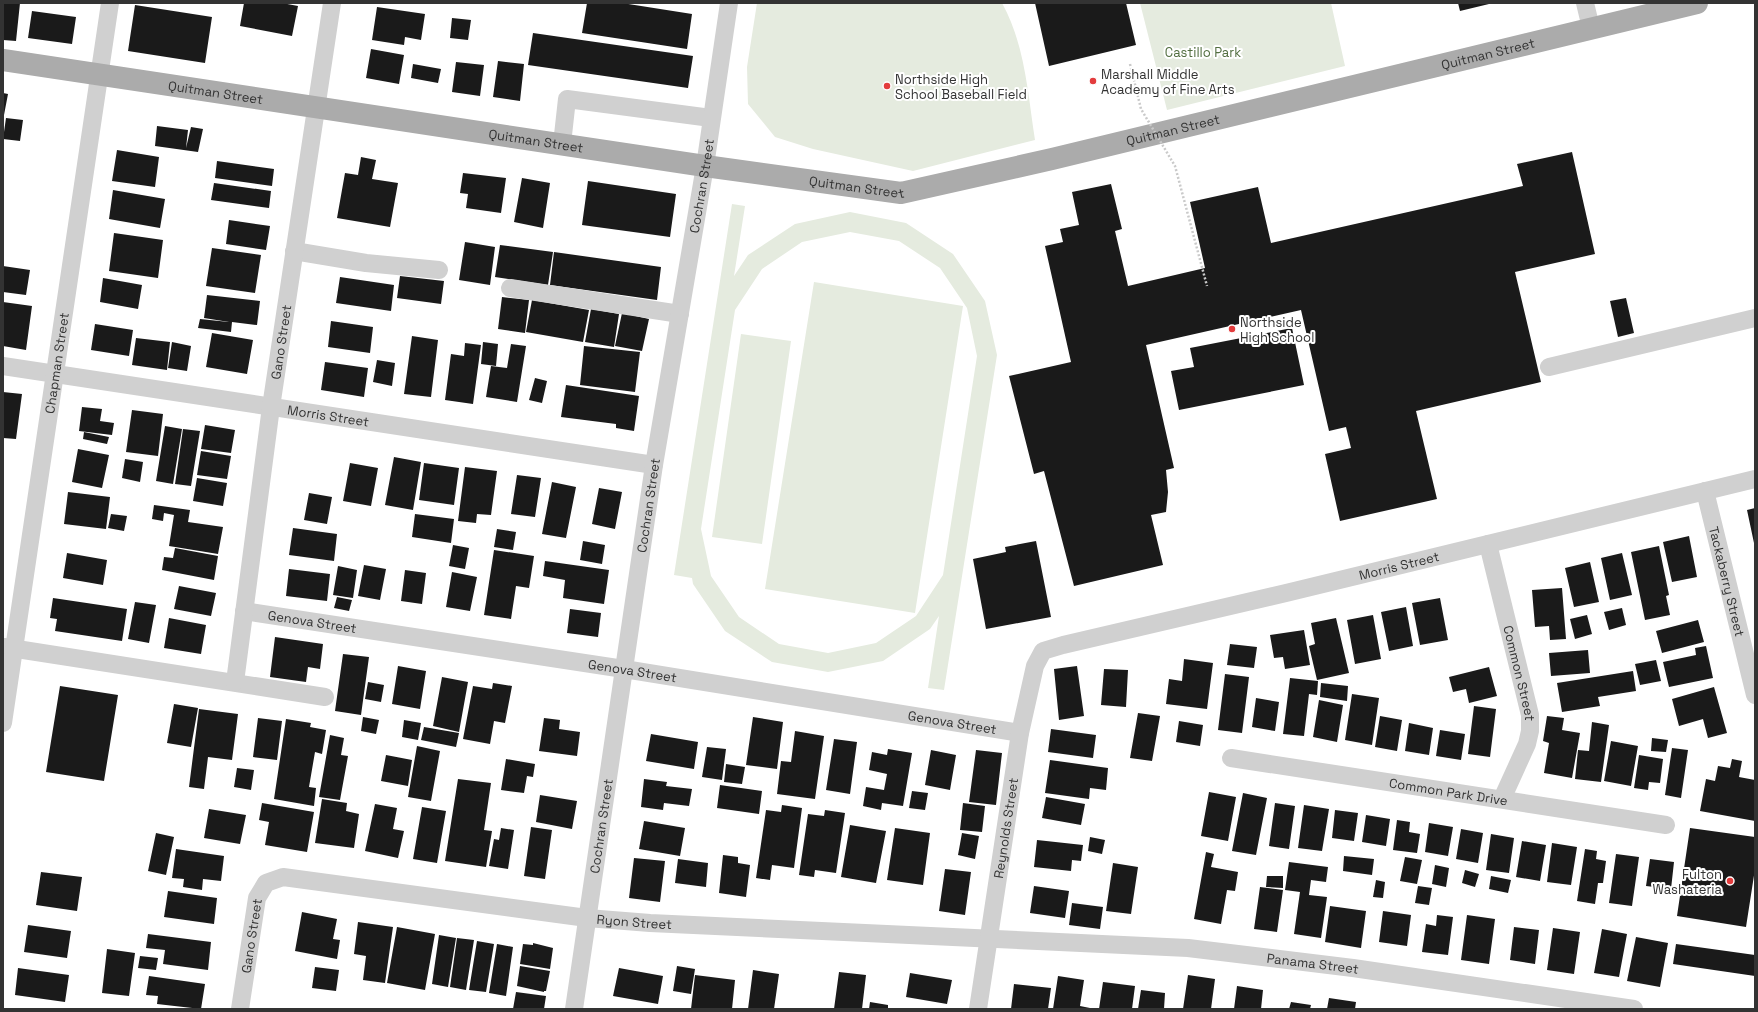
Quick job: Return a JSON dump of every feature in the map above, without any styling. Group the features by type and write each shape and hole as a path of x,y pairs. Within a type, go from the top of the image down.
{"main road":[{"name":"Quitman Street","path":"3,60 705,166 901,194 1697,3"}],"street":[{"name":"Chapman Street","path":"3,723 9,648 54,373 110,3"},
{"name":"Gano Street","path":"235,682 271,407 332,3"},
{"name":"Cochran Street","path":"574,1009 654,465 705,166 729,3"},
{"path":"1585,3 1591,28"},
{"path":"562,144 567,99 711,118"},
{"path":"294,251 366,263 439,270"},
{"path":"510,288 680,314"},
{"path":"1549,367 1755,318"},
{"name":"Morris Street","path":"3,366 654,465"},
{"name":"Morris Street","path":"1043,651 1755,479"},
{"name":"Tackaberry Street","path":"1706,492 1755,695"},
{"name":"Common Street","path":"1488,544 1530,715 1530,731 1527,744 1502,799"},
{"name":"Genova Street","path":"244,611 624,669 1020,733"},
{"path":"9,648 325,697"},
{"name":"Reynolds Street","path":"978,1009 1020,733 1035,666 1043,651"},
{"name":"Common Park Drive","path":"1231,758 1666,825"},
{"name":"Gano Street","path":"240,1009 257,898 266,883 283,877"},
{"name":"Ryon Street","path":"283,877 587,918 650,923 989,938"},
{"name":"Panama Street","path":"989,938 1188,948 1353,968 1634,1009"}],"path":[{"path":"1130,64 1141,109 1175,166 1207,286"}],"green space":[{"name":"Northside High School Baseball Field","path":"757,3 1002,3 1010,19 1021,52 1028,88 1035,140 913,171 813,149 775,137 748,104 747,67"},
{"name":"Castillo Park","path":"1140,3 1331,3 1345,66 1167,110"},
{"path":"732,204 745,206 734,276 748,255 795,224 850,212 906,223 953,254 985,301 997,355 944,690 928,688 939,616 930,629 883,661 828,672 772,662 725,631 693,584 692,578 674,575","holes":["850,232 899,241 940,268 967,308 977,356 943,575 916,616 876,643 828,653 779,644 739,617 711,576 701,529 735,310 762,269 802,242"]},
{"path":"814,282 963,306 915,613 765,589"},
{"path":"741,334 791,341 762,544 712,537"}],"building":[{"path":"3,3 20,3 16,41 3,40"},
{"path":"244,3 282,3 298,6 292,36 240,26"},
{"path":"587,3 622,3 692,14 687,49 582,33"},
{"path":"1035,3 1126,3 1136,45 1049,66"},
{"path":"1458,3 1489,3 1489,4 1460,11"},
{"path":"135,5 212,17 205,63 128,51"},
{"path":"377,7 425,14 421,40 405,37 404,45 372,40"},
{"path":"32,11 76,17 72,44 28,38"},
{"path":"452,18 471,20 468,40 450,38"},
{"path":"533,33 693,56 688,88 528,65"},
{"path":"371,49 404,55 399,84 366,78"},
{"path":"498,61 524,64 520,101 493,97"},
{"path":"456,62 484,65 480,96 452,92"},
{"path":"413,64 441,69 438,83 411,78"},
{"path":"3,93 8,94 4,115 3,115"},
{"path":"6,118 23,120 20,141 3,139"},
{"path":"157,126 188,130 186,148 191,127 203,129 198,152 155,146"},
{"path":"117,150 159,157 155,187 112,181"},
{"path":"1572,152 1595,254 1515,272 1541,382 1416,411 1437,499 1340,521 1325,454 1351,448 1346,427 1329,431 1301,310 1146,345 1174,468 1166,470 1168,492 1166,512 1151,515 1163,565 1074,586 1044,471 1034,474 1009,376 1071,362 1045,246 1063,242 1060,229 1079,225 1072,192 1111,184 1122,229 1115,231 1128,286 1205,268 1190,202 1258,187 1271,243 1523,186 1517,164"},
{"path":"361,157 376,160 372,179 398,183 390,227 337,218 345,173 358,175"},
{"path":"217,161 274,169 272,186 215,178"},
{"path":"463,173 506,178 501,213 466,208 468,194 460,193"},
{"path":"522,178 550,183 543,228 514,222"},
{"path":"588,181 676,194 670,237 582,225"},
{"path":"214,183 271,191 269,208 211,200"},
{"path":"113,190 165,199 160,228 109,219"},
{"path":"229,220 270,226 266,250 226,244"},
{"path":"114,233 163,240 158,278 109,271"},
{"path":"465,242 495,247 490,285 459,280"},
{"path":"500,245 553,252 548,285 495,277"},
{"path":"212,248 261,255 255,293 206,286"},
{"path":"554,252 661,267 657,300 550,285"},
{"path":"3,266 30,270 26,295 3,292"},
{"path":"400,276 444,281 441,304 397,298"},
{"path":"340,277 394,285 391,311 336,303"},
{"path":"103,278 142,285 138,309 100,302"},
{"path":"207,295 260,301 257,325 232,322 231,332 198,328 200,319 229,322 204,318"},
{"path":"502,297 529,300 525,333 498,329"},
{"path":"1626,298 1634,333 1618,337 1610,301"},
{"path":"532,300 589,310 583,342 526,332"},
{"path":"3,302 32,306 26,350 3,346"},
{"path":"591,309 619,314 614,347 585,342"},
{"path":"622,313 649,319 642,351 615,346"},
{"path":"331,321 373,327 370,353 328,347"},
{"path":"95,324 133,330 129,356 91,350"},
{"path":"1292,328 1304,385 1179,410 1171,371 1194,367 1190,348"},
{"path":"212,333 253,340 247,374 206,367"},
{"path":"412,336 438,340 431,397 404,394"},
{"path":"136,338 170,342 167,370 132,365"},
{"path":"172,342 191,346 187,371 168,368"},
{"path":"483,342 498,344 496,366 481,364"},
{"path":"465,343 481,345 473,404 445,400 451,354 464,356"},
{"path":"511,344 526,346 517,402 486,397 491,366 507,368"},
{"path":"584,346 640,352 635,392 580,385"},
{"path":"377,360 395,363 392,386 373,382"},
{"path":"325,362 368,368 364,397 321,390"},
{"path":"535,378 547,381 542,403 529,400"},
{"path":"566,385 639,396 634,431 616,428 616,424 561,417"},
{"path":"3,392 22,394 16,439 3,438"},
{"path":"82,407 102,409 100,421 114,423 112,435 79,431"},
{"path":"132,410 163,414 158,456 126,452"},
{"path":"205,425 235,430 231,453 201,449"},
{"path":"165,426 182,429 173,484 156,481"},
{"path":"183,429 200,431 191,486 175,484"},
{"path":"84,432 109,437 107,444 83,439"},
{"path":"78,449 109,455 102,488 72,482"},
{"path":"201,451 231,456 227,479 197,475"},
{"path":"394,457 421,462 413,510 385,505"},
{"path":"125,459 143,462 140,482 122,478"},
{"path":"350,463 378,468 371,506 343,501"},
{"path":"424,463 459,468 454,505 419,500"},
{"path":"465,467 497,471 491,515 477,514 476,523 458,521"},
{"path":"517,475 541,478 535,517 511,514"},
{"path":"197,478 227,483 223,506 193,501"},
{"path":"552,482 576,487 566,538 542,534"},
{"path":"599,488 622,492 615,529 592,524"},
{"path":"68,492 110,497 106,529 64,524"},
{"path":"309,493 332,497 327,524 304,520"},
{"path":"154,505 190,510 188,522 223,527 218,554 169,546 174,515 164,513 163,521 152,519"},
{"path":"1755,508 1755,542 1754,543 1747,510"},
{"path":"111,514 127,516 124,531 108,528"},
{"path":"415,514 454,519 451,543 412,537"},
{"path":"293,528 337,534 334,561 289,555"},
{"path":"497,529 516,532 513,550 494,547"},
{"path":"1689,536 1697,577 1672,582 1663,542"},
{"path":"583,541 605,545 602,564 580,560"},
{"path":"1036,541 1051,617 986,629 973,559 1006,552 1005,547"},
{"path":"453,545 469,548 465,569 449,566"},
{"path":"1659,546 1669,595 1666,596 1670,615 1645,620 1631,552"},
{"path":"175,548 218,556 214,580 162,570 164,557 173,558"},
{"path":"494,550 534,556 529,588 516,586 511,619 484,615"},
{"path":"67,553 107,560 103,585 63,578"},
{"path":"1622,553 1632,595 1610,600 1601,558"},
{"path":"545,561 609,570 604,604 563,598 565,580 543,576"},
{"path":"1590,562 1599,602 1574,607 1565,568"},
{"path":"364,565 386,569 380,600 358,596"},
{"path":"338,566 357,570 353,598 333,595"},
{"path":"289,569 330,574 327,601 286,596"},
{"path":"405,570 426,573 422,604 401,601"},
{"path":"452,572 477,577 470,611 446,607"},
{"path":"179,586 216,593 211,616 174,609"},
{"path":"1562,588 1566,639 1550,640 1549,626 1535,627 1532,590"},
{"path":"337,597 352,600 349,611 334,608"},
{"path":"53,598 127,609 122,641 55,631 57,619 50,618"},
{"path":"1440,598 1448,640 1420,645 1412,603"},
{"path":"135,602 156,605 149,643 128,639"},
{"path":"1406,607 1413,646 1389,651 1381,612"},
{"path":"1622,608 1626,625 1609,630 1604,612"},
{"path":"570,609 601,613 598,637 567,633"},
{"path":"1373,615 1381,659 1355,664 1347,620"},
{"path":"1587,615 1592,634 1575,639 1570,619"},
{"path":"169,618 206,625 201,654 164,648"},
{"path":"1336,618 1349,673 1317,680 1309,646 1315,644 1311,623"},
{"path":"1698,620 1704,642 1662,653 1656,631"},
{"path":"1304,630 1310,665 1285,669 1283,657 1274,658 1270,635"},
{"path":"275,637 323,644 320,669 308,667 306,682 270,677"},
{"path":"1230,644 1257,647 1254,668 1227,665"},
{"path":"1706,646 1713,678 1669,687 1663,662 1696,655 1695,648"},
{"path":"1588,650 1590,673 1551,676 1549,653"},
{"path":"343,654 369,657 361,715 335,711"},
{"path":"1184,659 1213,663 1207,709 1166,704 1169,679 1182,681"},
{"path":"1656,660 1661,681 1640,685 1635,664"},
{"path":"398,666 426,671 420,709 392,704"},
{"path":"1077,666 1084,716 1059,720 1054,669"},
{"path":"1489,667 1497,696 1469,703 1466,689 1453,692 1449,677"},
{"path":"1104,669 1128,670 1126,707 1101,705"},
{"path":"1633,671 1636,691 1598,697 1600,706 1562,712 1557,683"},
{"path":"1225,674 1249,677 1242,733 1218,730"},
{"path":"442,677 468,682 459,732 433,726"},
{"path":"1290,678 1318,681 1317,695 1309,694 1304,736 1283,734"},
{"path":"368,682 384,685 381,702 365,699"},
{"path":"493,683 512,686 505,723 494,721 490,744 463,739 473,686 492,689"},
{"path":"1321,683 1348,686 1347,701 1320,697"},
{"path":"60,686 118,695 104,781 46,772"},
{"path":"1714,687 1727,733 1708,738 1703,719 1679,726 1672,699"},
{"path":"1352,694 1379,698 1372,745 1345,740"},
{"path":"1256,698 1279,702 1275,731 1252,727"},
{"path":"1319,700 1343,705 1337,742 1313,737"},
{"path":"174,704 198,708 191,747 167,743"},
{"path":"1474,706 1496,709 1490,757 1468,754"},
{"path":"199,709 238,714 232,760 208,757 204,789 189,787"},
{"path":"1138,713 1160,716 1152,761 1130,758"},
{"path":"1380,716 1402,720 1397,751 1375,747"},
{"path":"1547,716 1564,718 1562,730 1580,733 1572,778 1544,773 1549,743 1543,741"},
{"path":"363,717 379,720 376,734 361,731"},
{"path":"753,717 783,722 777,769 746,765"},
{"path":"258,718 282,721 277,760 253,757"},
{"path":"544,718 560,720 559,729 580,732 577,756 539,751"},
{"path":"286,719 311,723 310,727 326,730 322,754 315,752 309,787 316,788 314,806 274,799"},
{"path":"404,720 421,723 418,740 402,737"},
{"path":"1179,721 1203,725 1200,746 1176,742"},
{"path":"1592,722 1609,725 1601,782 1575,779 1578,750 1589,751"},
{"path":"1409,723 1433,728 1429,755 1405,751"},
{"path":"424,727 459,733 456,747 421,740"},
{"path":"1051,729 1096,735 1093,758 1048,752"},
{"path":"1440,730 1465,734 1461,760 1436,756"},
{"path":"795,731 824,736 815,799 777,794 781,761 791,762"},
{"path":"651,734 698,742 694,769 646,761"},
{"path":"330,735 344,738 341,755 348,756 340,800 319,797"},
{"path":"1652,738 1668,740 1666,752 1651,751"},
{"path":"834,739 857,742 850,794 826,790"},
{"path":"1611,741 1638,746 1631,786 1604,781"},
{"path":"417,746 440,751 431,801 408,797"},
{"path":"707,747 726,749 722,780 702,777"},
{"path":"1672,748 1688,750 1681,798 1665,795"},
{"path":"888,749 912,753 903,806 882,803 881,810 863,806 866,787 884,790 887,774 869,770 872,752 887,755"},
{"path":"931,750 956,755 950,790 925,785"},
{"path":"976,750 1002,753 996,805 969,802"},
{"path":"386,755 412,760 408,786 381,781"},
{"path":"1639,755 1663,759 1660,783 1649,782 1648,790 1634,788"},
{"path":"506,759 535,764 533,777 527,776 524,793 501,790"},
{"path":"1732,759 1742,761 1739,777 1755,780 1755,821 1700,811 1706,779 1715,781 1718,766 1730,768"},
{"path":"1050,760 1108,768 1106,790 1090,788 1089,799 1045,793"},
{"path":"726,764 745,767 742,784 724,782"},
{"path":"237,768 254,770 251,790 234,787"},
{"path":"458,779 491,783 484,830 492,831 486,867 445,861"},
{"path":"644,779 667,782 666,786 692,789 689,806 664,803 663,810 641,807"},
{"path":"720,785 762,791 759,814 717,808"},
{"path":"912,791 928,793 925,810 909,808"},
{"path":"1209,792 1236,797 1228,841 1201,836"},
{"path":"1243,793 1267,798 1256,855 1232,851"},
{"path":"540,795 577,801 572,829 536,822"},
{"path":"1046,797 1085,804 1081,825 1042,818"},
{"path":"322,799 347,803 346,811 359,814 354,848 315,843"},
{"path":"262,803 314,812 307,852 265,845 269,822 259,820"},
{"path":"963,803 985,806 982,832 960,830"},
{"path":"1275,803 1295,806 1289,849 1269,846"},
{"path":"375,804 397,808 393,829 404,831 398,858 365,851"},
{"path":"782,805 802,808 794,868 772,865 770,880 756,878 766,810 781,812"},
{"path":"1304,805 1329,809 1322,851 1298,848"},
{"path":"422,807 446,811 437,863 413,859"},
{"path":"209,809 246,815 240,844 204,838"},
{"path":"825,810 845,813 836,873 815,870 814,877 799,875 808,814 824,816"},
{"path":"1335,810 1358,813 1354,841 1332,838"},
{"path":"1366,815 1390,819 1386,846 1362,842"},
{"path":"1397,820 1410,822 1409,832 1420,834 1417,853 1393,850"},
{"path":"644,821 685,828 680,856 639,849"},
{"path":"1429,823 1453,827 1448,856 1425,852"},
{"path":"850,825 886,831 876,883 841,877"},
{"path":"531,827 552,830 545,879 524,876"},
{"path":"501,828 514,830 508,869 489,866 494,839 499,840"},
{"path":"895,828 930,833 923,885 887,880"},
{"path":"1690,828 1755,837 1755,869 1746,927 1677,916"},
{"path":"1461,829 1483,833 1478,863 1456,859"},
{"path":"156,833 174,837 166,875 148,871"},
{"path":"962,833 979,836 975,859 958,855"},
{"path":"1491,834 1514,838 1509,873 1486,870"},
{"path":"1090,837 1105,840 1102,854 1088,851"},
{"path":"1037,840 1083,845 1081,861 1072,860 1071,871 1034,867"},
{"path":"1522,841 1546,845 1540,881 1516,877"},
{"path":"1552,843 1577,847 1571,885 1547,882"},
{"path":"176,849 224,856 221,881 203,879 202,890 183,887 184,879 172,878"},
{"path":"1585,849 1597,851 1596,859 1606,861 1603,883 1598,883 1595,904 1577,901"},
{"path":"1206,852 1214,854 1211,867 1238,872 1235,891 1227,890 1221,924 1194,919"},
{"path":"1616,854 1639,857 1632,906 1609,903"},
{"path":"723,855 738,857 738,863 750,865 746,897 719,893"},
{"path":"1344,856 1374,859 1372,875 1343,871"},
{"path":"1405,857 1422,860 1417,884 1400,881"},
{"path":"634,858 665,861 660,902 629,898"},
{"path":"678,859 708,863 706,887 675,883"},
{"path":"1650,859 1674,862 1671,889 1646,886"},
{"path":"1289,862 1328,867 1326,882 1311,880 1309,895 1327,897 1321,938 1294,934 1300,892 1285,890"},
{"path":"1113,863 1138,867 1131,914 1106,911"},
{"path":"1435,865 1449,868 1446,887 1432,884"},
{"path":"945,869 971,872 965,915 939,911"},
{"path":"1465,870 1479,874 1475,887 1462,883"},
{"path":"41,872 82,877 77,911 36,905"},
{"path":"1267,876 1283,876 1283,888 1266,887"},
{"path":"1491,876 1511,880 1508,893 1489,889"},
{"path":"1376,880 1385,882 1383,898 1373,897"},
{"path":"1034,886 1069,891 1065,918 1030,913"},
{"path":"1418,886 1432,888 1429,905 1415,903"},
{"path":"1260,887 1283,890 1277,932 1254,929"},
{"path":"168,891 217,898 214,924 164,917"},
{"path":"1072,903 1103,907 1100,929 1069,925"},
{"path":"1330,906 1366,911 1361,948 1325,942"},
{"path":"1383,911 1411,915 1407,946 1379,942"},
{"path":"302,912 337,919 333,939 340,940 337,959 295,951"},
{"path":"1437,915 1453,917 1448,955 1422,952 1426,924 1436,926"},
{"path":"1467,915 1495,919 1489,964 1461,960"},
{"path":"358,922 393,927 385,983 363,980 366,956 354,954"},
{"path":"28,925 71,931 67,958 24,952"},
{"path":"397,927 435,934 425,990 387,983"},
{"path":"1514,927 1539,930 1535,964 1510,960"},
{"path":"1553,928 1580,932 1574,974 1547,970"},
{"path":"1602,929 1627,934 1619,977 1594,973"},
{"path":"148,934 211,942 208,970 163,964 165,950 146,948"},
{"path":"439,935 456,938 448,987 432,984"},
{"path":"1636,937 1668,943 1660,987 1627,981"},
{"path":"457,938 474,940 466,990 450,987"},
{"path":"477,941 494,944 486,992 469,990"},
{"path":"533,943 553,948 550,969 520,964 523,944 533,945"},
{"path":"497,944 513,947 506,996 489,993"},
{"path":"1676,944 1755,955 1755,976 1673,964"},
{"path":"107,949 135,953 129,996 102,993"},
{"path":"140,956 158,958 156,970 138,968"},
{"path":"520,966 550,971 546,991 544,992 517,986"},
{"path":"677,966 695,969 691,994 673,991"},
{"path":"315,967 339,970 336,991 312,988"},
{"path":"18,968 69,975 65,1002 15,995"},
{"path":"619,968 663,976 658,1004 613,996"},
{"path":"753,970 779,974 774,1009 748,1009"},
{"path":"839,972 866,975 862,1009 834,1009"},
{"path":"910,973 952,980 947,1004 906,997"},
{"path":"695,975 735,980 732,1009 691,1009"},
{"path":"1188,975 1215,979 1211,1009 1183,1009"},
{"path":"149,976 205,984 201,1009 157,1004 158,996 146,995"},
{"path":"1058,976 1084,980 1080,1006 1095,1009 1053,1009"},
{"path":"1103,982 1135,986 1132,1009 1099,1009"},
{"path":"1014,984 1051,988 1048,1009 1011,1009"},
{"path":"1237,986 1263,990 1261,1009 1234,1009"},
{"path":"1141,990 1165,993 1164,1009 1138,1009"},
{"path":"516,992 546,996 544,1009 513,1009"},
{"path":"1329,998 1356,1002 1355,1009 1327,1009"},
{"path":"870,1002 888,1005 888,1009 869,1009"},
{"path":"1291,1002 1311,1005 1310,1009 1289,1009"}],"place":[{"name":"Marshall Middle Academy of Fine Arts","path":"1093,81"},
{"name":"Northside High School Baseball Field","path":"887,86"},
{"name":"Northside High School","path":"1232,329"},
{"name":"Fulton Washateria","path":"1730,881"}]}
